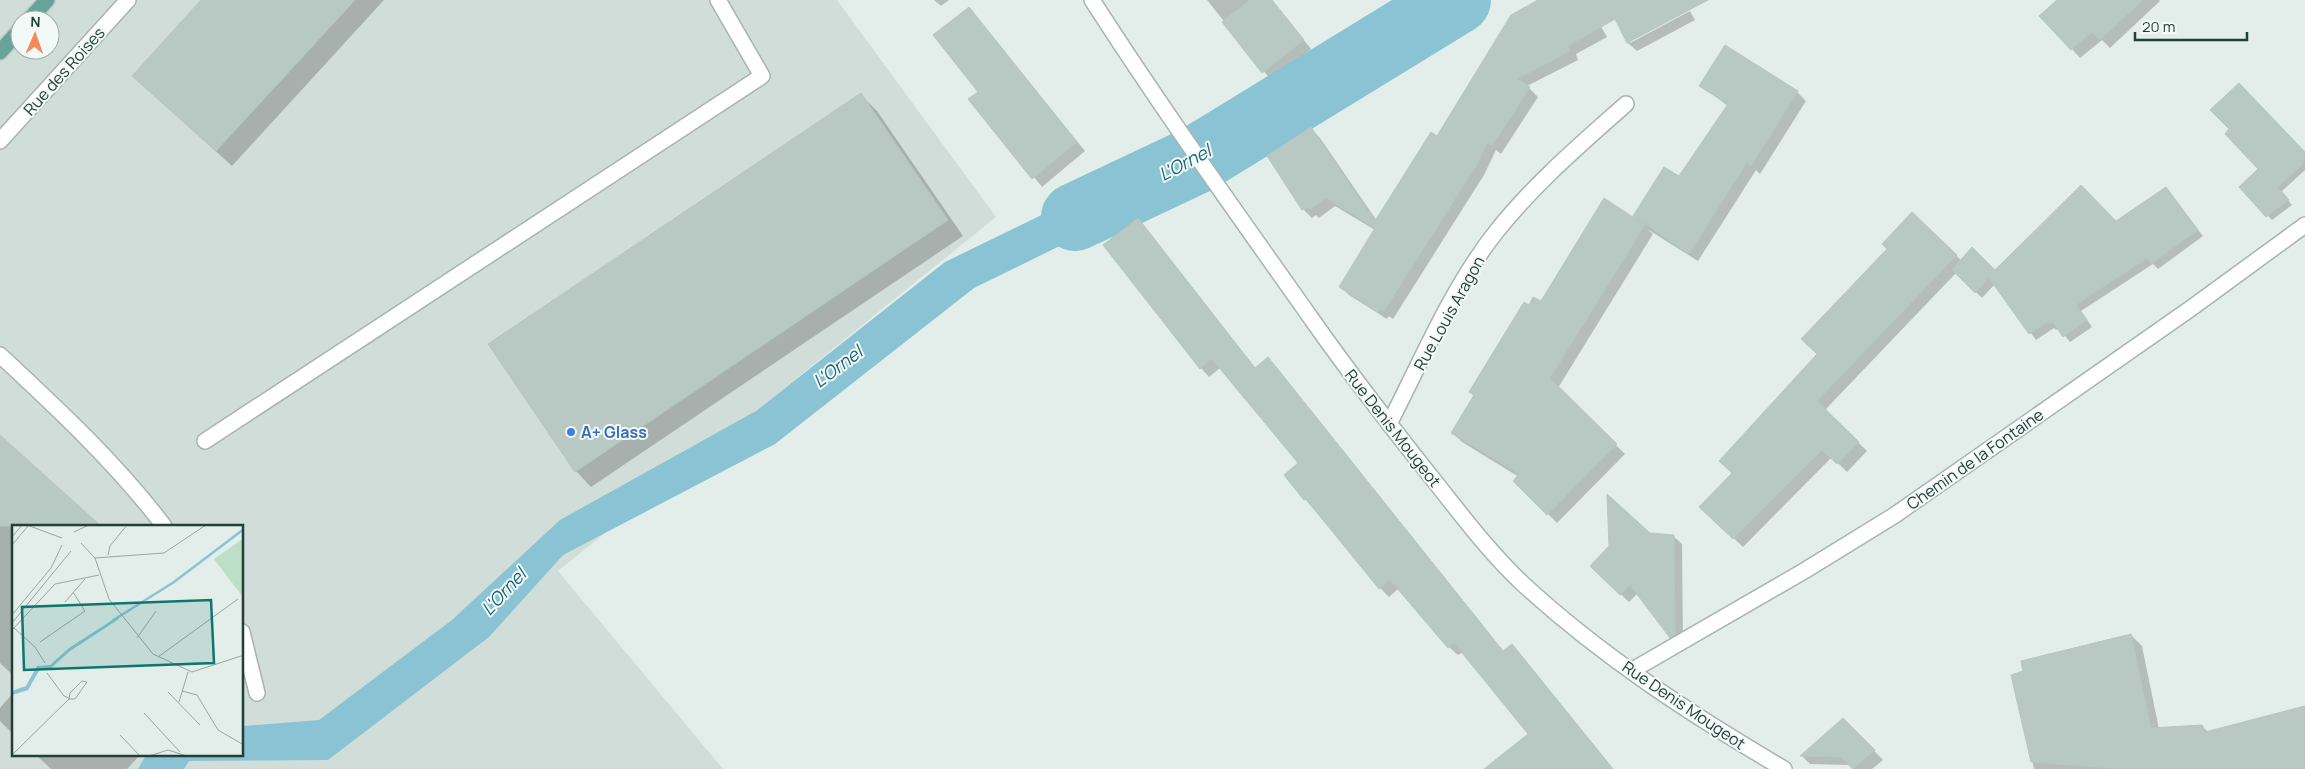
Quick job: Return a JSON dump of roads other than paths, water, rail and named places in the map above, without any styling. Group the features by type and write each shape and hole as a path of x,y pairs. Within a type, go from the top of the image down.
{"main road":[{"path":"38,10 47,0"},
{"path":"0,52 10,41"}],"street":[{"name":"Rue des Roises","path":"0,141 128,0"},
{"path":"205,441 762,76 718,0"},
{"name":"Rue Denis Mougeot","path":"1092,0 1212,178 1351,375 1477,534 1520,581 1570,627 1631,672 1736,741 1784,769"},
{"name":"Rue Louis Aragon","path":"1388,424 1461,284 1496,232 1539,185 1626,104"},
{"name":"Chemin de la Fontaine","path":"1631,672 1804,571 1895,515 2190,309 2305,225"},
{"path":"0,355 71,421 143,499 163,525"},
{"path":"244,640 257,693"}],"water":[{"path":"1146,164 1172,191 974,288 775,444 563,555 489,637 328,760 189,761 184,769 138,769 145,756 244,756 244,726 319,720 452,620 560,520 756,411 945,262"}],"waterway":[{"name":"L'Ornel","path":"1075,217 1196,160 1457,0"}],"place":[{"name":"A+ Glass","path":"571,432"}]}
